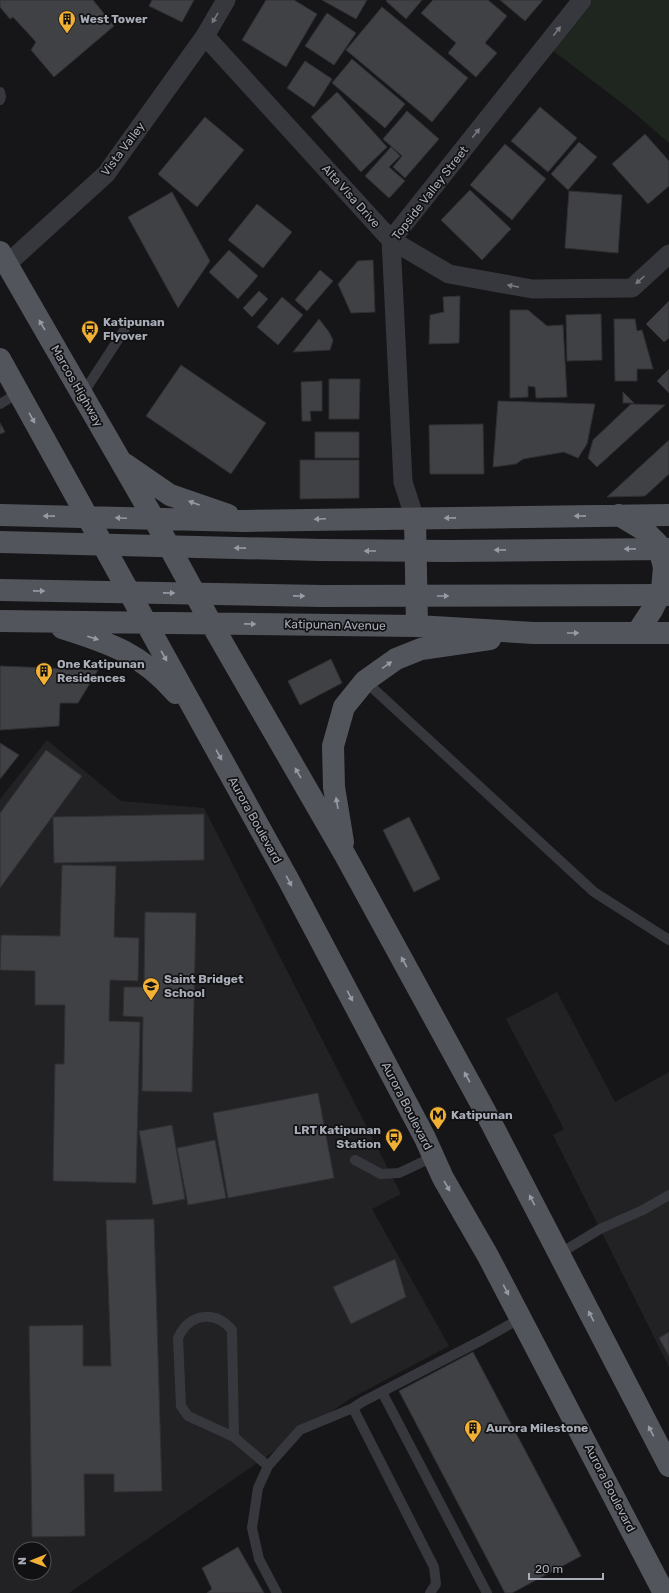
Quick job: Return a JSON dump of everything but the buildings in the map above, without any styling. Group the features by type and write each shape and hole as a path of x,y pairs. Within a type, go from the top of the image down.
{"main road":[{"name":"Marcos Highway","path":"3,258 154,520 211,623"},
{"path":"0,359 9,398 88,517"},
{"path":"120,461 170,495 244,521"},
{"path":"0,515 154,520 244,521 331,518 669,515"},
{"path":"619,515 644,530 658,544 664,567 662,590 652,610 637,633"},
{"name":"Aurora Boulevard","path":"88,517 291,886 421,1131 443,1178 488,1256 664,1584"},
{"path":"415,518 417,626"},
{"path":"0,542 328,550 450,551 669,549"},
{"path":"0,590 322,596 669,595"},
{"name":"Katipunan Avenue","path":"0,621 417,626 534,633 669,633"},
{"path":"43,622 106,642 134,656 146,664 166,682 200,721"},
{"path":"211,623 345,855 482,1104 669,1466"},
{"path":"345,855 334,788 332,746 344,707 365,681 396,659 421,649 534,633"}],"street":[{"name":"Vista Valley","path":"3,258 106,174 205,36 226,0"},
{"name":"Topside Valley Street","path":"415,518 403,482 391,240 582,0"},
{"name":"Alta Visa Drive","path":"205,36 391,240 449,274 532,289 632,288 669,254"}],"lane":[{"path":"0,92 0,100"},
{"path":"82,395 125,330"},
{"path":"365,681 594,892 669,940"},
{"path":"355,1160 381,1174 399,1173 433,1156"},
{"path":"559,1254 600,1229 643,1210 668,1196"},
{"path":"234,1437 232,1330 219,1319 203,1317 194,1319 187,1324 178,1338 181,1406 188,1416 234,1437 268,1466"},
{"path":"278,1593 259,1559 252,1528 258,1488 268,1466 300,1430 354,1408 521,1318"},
{"path":"382,1392 487,1593"},
{"path":"354,1408 434,1566 436,1584 430,1593"}],"shaded area":[{"path":"593,0 669,0 669,143 631,110 552,50"},
{"name":"Saint Bridget School","path":"47,740 121,801 204,808 401,1194 372,1209 449,1346 348,1400 69,1593 0,1593 0,799"},
{"path":"557,992 615,1102 669,1072 669,1367 553,1135 564,1129 506,1019"}],"place":[{"name":"West Tower","path":"67,34"},
{"name":"Katipunan Flyover","path":"90,344"},
{"name":"One Katipunan Residences","path":"44,686"},
{"name":"Saint Bridget School","path":"151,1001"},
{"name":"Katipunan","path":"438,1130"},
{"name":"LRT Katipunan Station","path":"394,1152"},
{"name":"Aurora Milestone","path":"473,1443"}]}
